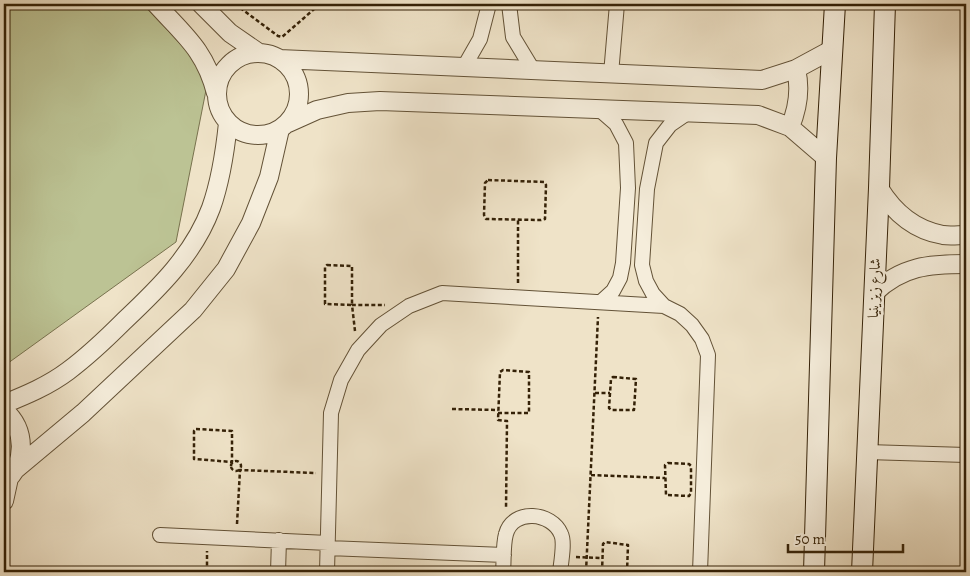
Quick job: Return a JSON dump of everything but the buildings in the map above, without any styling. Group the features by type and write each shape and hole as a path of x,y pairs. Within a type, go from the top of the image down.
{"main road":[{"path":"814,572 826,158 835,4"},
{"name":"شارع زيزينيا","path":"862,572 885,4"}],"street":[{"path":"156,4 194,44 204,59 212,76 222,114 228,123 253,136 272,133 318,110 348,103 380,101 689,112 758,115 790,128 826,158"},
{"path":"201,4 230,33 259,53"},
{"path":"464,67 480,39 488,4"},
{"path":"509,4 513,37 533,70"},
{"path":"611,74 617,4"},
{"path":"280,59 762,80 796,69 833,49"},
{"path":"10,477 83,413 193,310 226,269 251,223 269,177 284,126 294,114 298,104 300,94 298,83 291,69 280,59 270,54 259,53 243,56 229,65 222,73 216,94"},
{"path":"790,128 798,105 799,80 796,69"},
{"path":"600,110 616,124 626,143 628,188 623,264 620,278 613,291 601,301"},
{"path":"689,112 670,125 656,143 646,189 642,266 646,281 653,294 664,306 680,314 692,326 702,340 708,356 700,572"},
{"path":"4,404 34,392 67,372 96,348 163,284 191,249 211,209 223,167 228,123"},
{"path":"878,188 898,214 912,223 927,231 943,235 966,235"},
{"path":"625,221 644,222"},
{"path":"874,293 884,283 910,269 939,264 966,264"},
{"path":"327,572 331,413 341,380 358,350 381,325 410,306 442,293 664,306"},
{"path":"4,410 15,423 20,434 21,452 10,477 4,501"},
{"path":"867,452 966,455"},
{"path":"503,572 506,533 516,522 530,516 540,516 550,520 562,536 560,572"},
{"path":"160,535 279,540 328,545 504,555"},
{"path":"278,572 279,540"}],"path":[{"path":"235,4 278,36 282,36 320,4"},
{"path":"486,181 544,182 546,185 545,219 518,220 489,220 485,218 486,181"},
{"path":"518,220 518,297"},
{"path":"358,350 352,305 352,266 326,265 325,304 352,305 410,306"},
{"path":"586,572 594,393 601,301"},
{"path":"452,409 498,411 528,413 529,372 501,371 498,411 498,421 507,421 506,533"},
{"path":"612,377 636,379 635,409 610,409 610,393 612,377"},
{"path":"594,393 610,393"},
{"path":"236,538 240,470 241,463 232,462 194,459 194,430 230,430 233,433 232,462 232,469 240,470 330,474"},
{"path":"668,463 690,464 691,494 688,496 667,496 665,493 665,478 665,465 668,463"},
{"path":"591,475 665,478"},
{"path":"207,572 208,537"},
{"path":"602,572 603,544 605,542 628,544 628,572"},
{"path":"561,556 602,558"}],"green space":[{"path":"4,4 143,4 209,75 176,242 4,366"}]}
